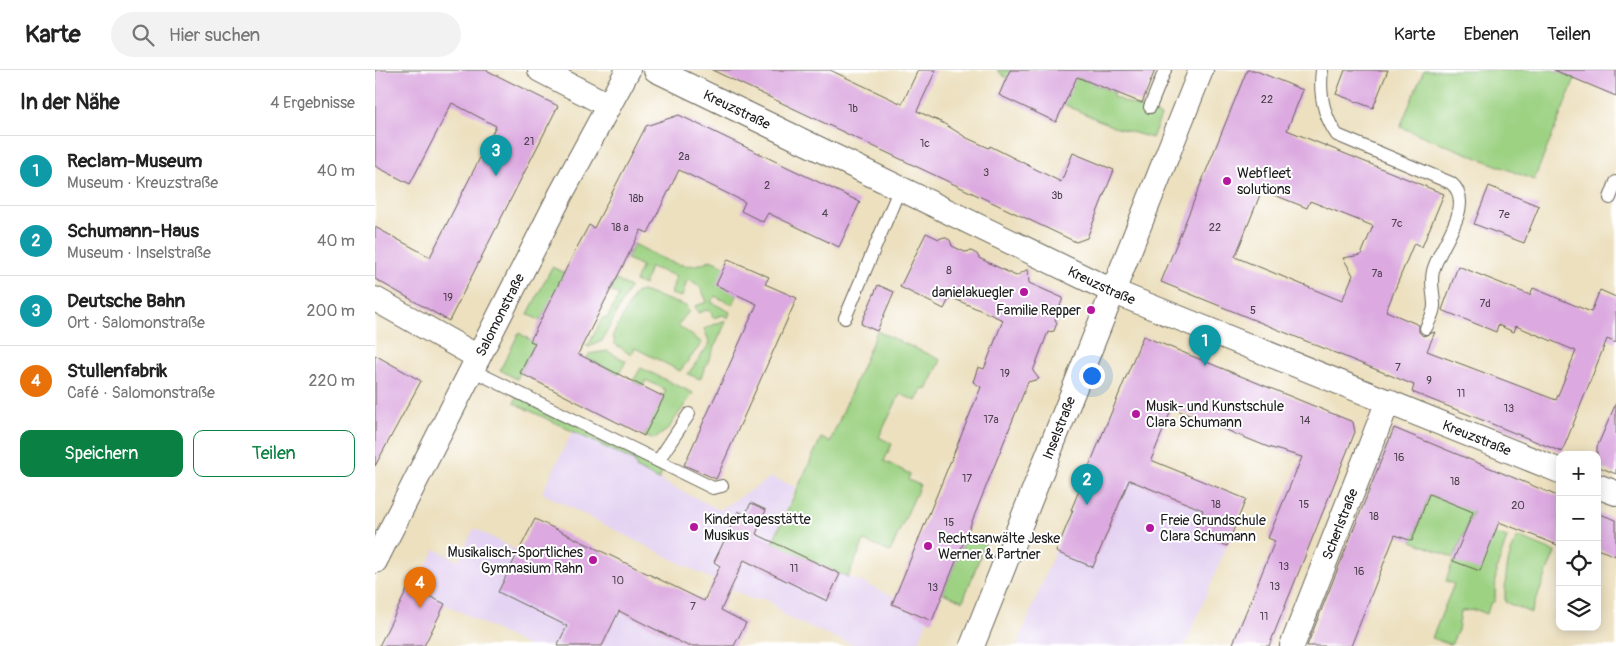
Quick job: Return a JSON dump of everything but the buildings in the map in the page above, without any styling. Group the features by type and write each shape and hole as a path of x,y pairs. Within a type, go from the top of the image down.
{"street":[{"path":"540,70 608,105"},
{"name":"Salomonstraße","path":"375,560 608,105 628,70"},
{"name":"Kreuzstraße","path":"656,70 1112,291 1556,469"},
{"name":"Inselstraße","path":"972,646 1201,70"},
{"path":"375,299 475,363"},
{"name":"Scherlstraße","path":"1292,646 1388,401"},
{"path":"1601,488 1616,494"}],"lane":[{"path":"1150,107 1165,70"},
{"path":"1322,70 1323,104 1328,121 1337,135 1451,183 1459,189 1461,199 1460,210 1433,269 1430,284 1434,308 1426,328"},
{"path":"1610,198 1616,182"},
{"path":"845,318 900,188"},
{"path":"475,363 657,461 713,488 722,486"},
{"path":"657,461 689,414"}],"shaded area":[{"name":"Kindertagesstätte Musikus","path":"572,432 634,461 637,469 720,510 771,477 796,487 772,542 895,597 893,604 928,619 917,646 856,646 788,618 767,599 751,599 542,493"},
{"name":"Freie Grundschule Clara Schumann","path":"1101,440 1246,499 1185,646 1017,646 1088,468"},
{"path":"474,528 583,585 615,609 688,646 528,646 415,589 435,549 458,561"}],"green space":[{"path":"997,70 1059,70 1114,92 1113,97 1161,116 1152,138 1114,127 1006,78"},
{"path":"1424,70 1553,70 1575,79 1534,180 1400,127"},
{"path":"634,244 681,265 690,266 710,260 725,266 737,295 733,305 715,296 711,302 730,312 728,318 723,315 713,318 711,312 707,310 698,313 695,306 707,302 700,288 691,281 687,280 682,297 671,294 676,276 650,267 644,285 635,281 642,266 627,259"},
{"path":"552,267 565,273 540,321 528,314"},
{"path":"616,280 630,287 602,341 589,347 584,344 588,346 603,317 607,319 619,295 610,291"},
{"path":"642,291 686,306 689,311 678,325 702,343 680,371 635,348 631,355 615,344 613,335 635,293"},
{"path":"723,321 726,322 700,379 688,374 710,343 704,329"},
{"path":"877,331 941,360 927,390 923,388 916,401 900,394 879,437 892,444 884,461 910,474 908,480 920,485 890,552 864,541 848,577 772,543 821,438 830,442"},
{"path":"519,333 535,343 517,379 500,370"},
{"path":"607,351 626,361 619,374 587,358 589,354"},
{"path":"641,368 693,393 668,429 655,439 644,436 666,390 646,380 643,386 633,381"},
{"path":"518,394 642,456 644,463 662,472 659,480 637,469 634,461 514,403"},
{"path":"1429,494 1473,511 1454,558 1412,541"},
{"path":"1494,533 1507,538 1496,571 1495,601 1490,604 1487,614 1477,610 1461,611 1458,630 1451,645 1432,638 1454,584 1446,581 1453,561"},
{"path":"966,537 985,544 963,601 943,593"},
{"path":"1518,537 1555,552 1531,613 1505,602 1509,560"}],"place":[{"name":"Deutsche Bahn","path":"496,176"},
{"name":"Webfleet solutions","path":"1227,181"},
{"name":"danielakuegler","path":"1024,292"},
{"name":"Familie Repper","path":"1091,310"},
{"name":"Reclam-Museum","path":"1205,366"},
{"name":"Musik- und Kunstschule Clara Schumann","path":"1136,414"},
{"name":"Schumann-Haus","path":"1087,505"},
{"name":"Kindertagesstätte Musikus","path":"694,527"},
{"name":"Freie Grundschule Clara Schumann","path":"1150,528"},
{"name":"Rechtsanwälte Jeske Werner & Partner","path":"928,546"},
{"name":"Musikalisch-Sportliches Gymnasium Rahn","path":"593,560"},
{"name":"Stullenfabrik","path":"420,608"}]}
